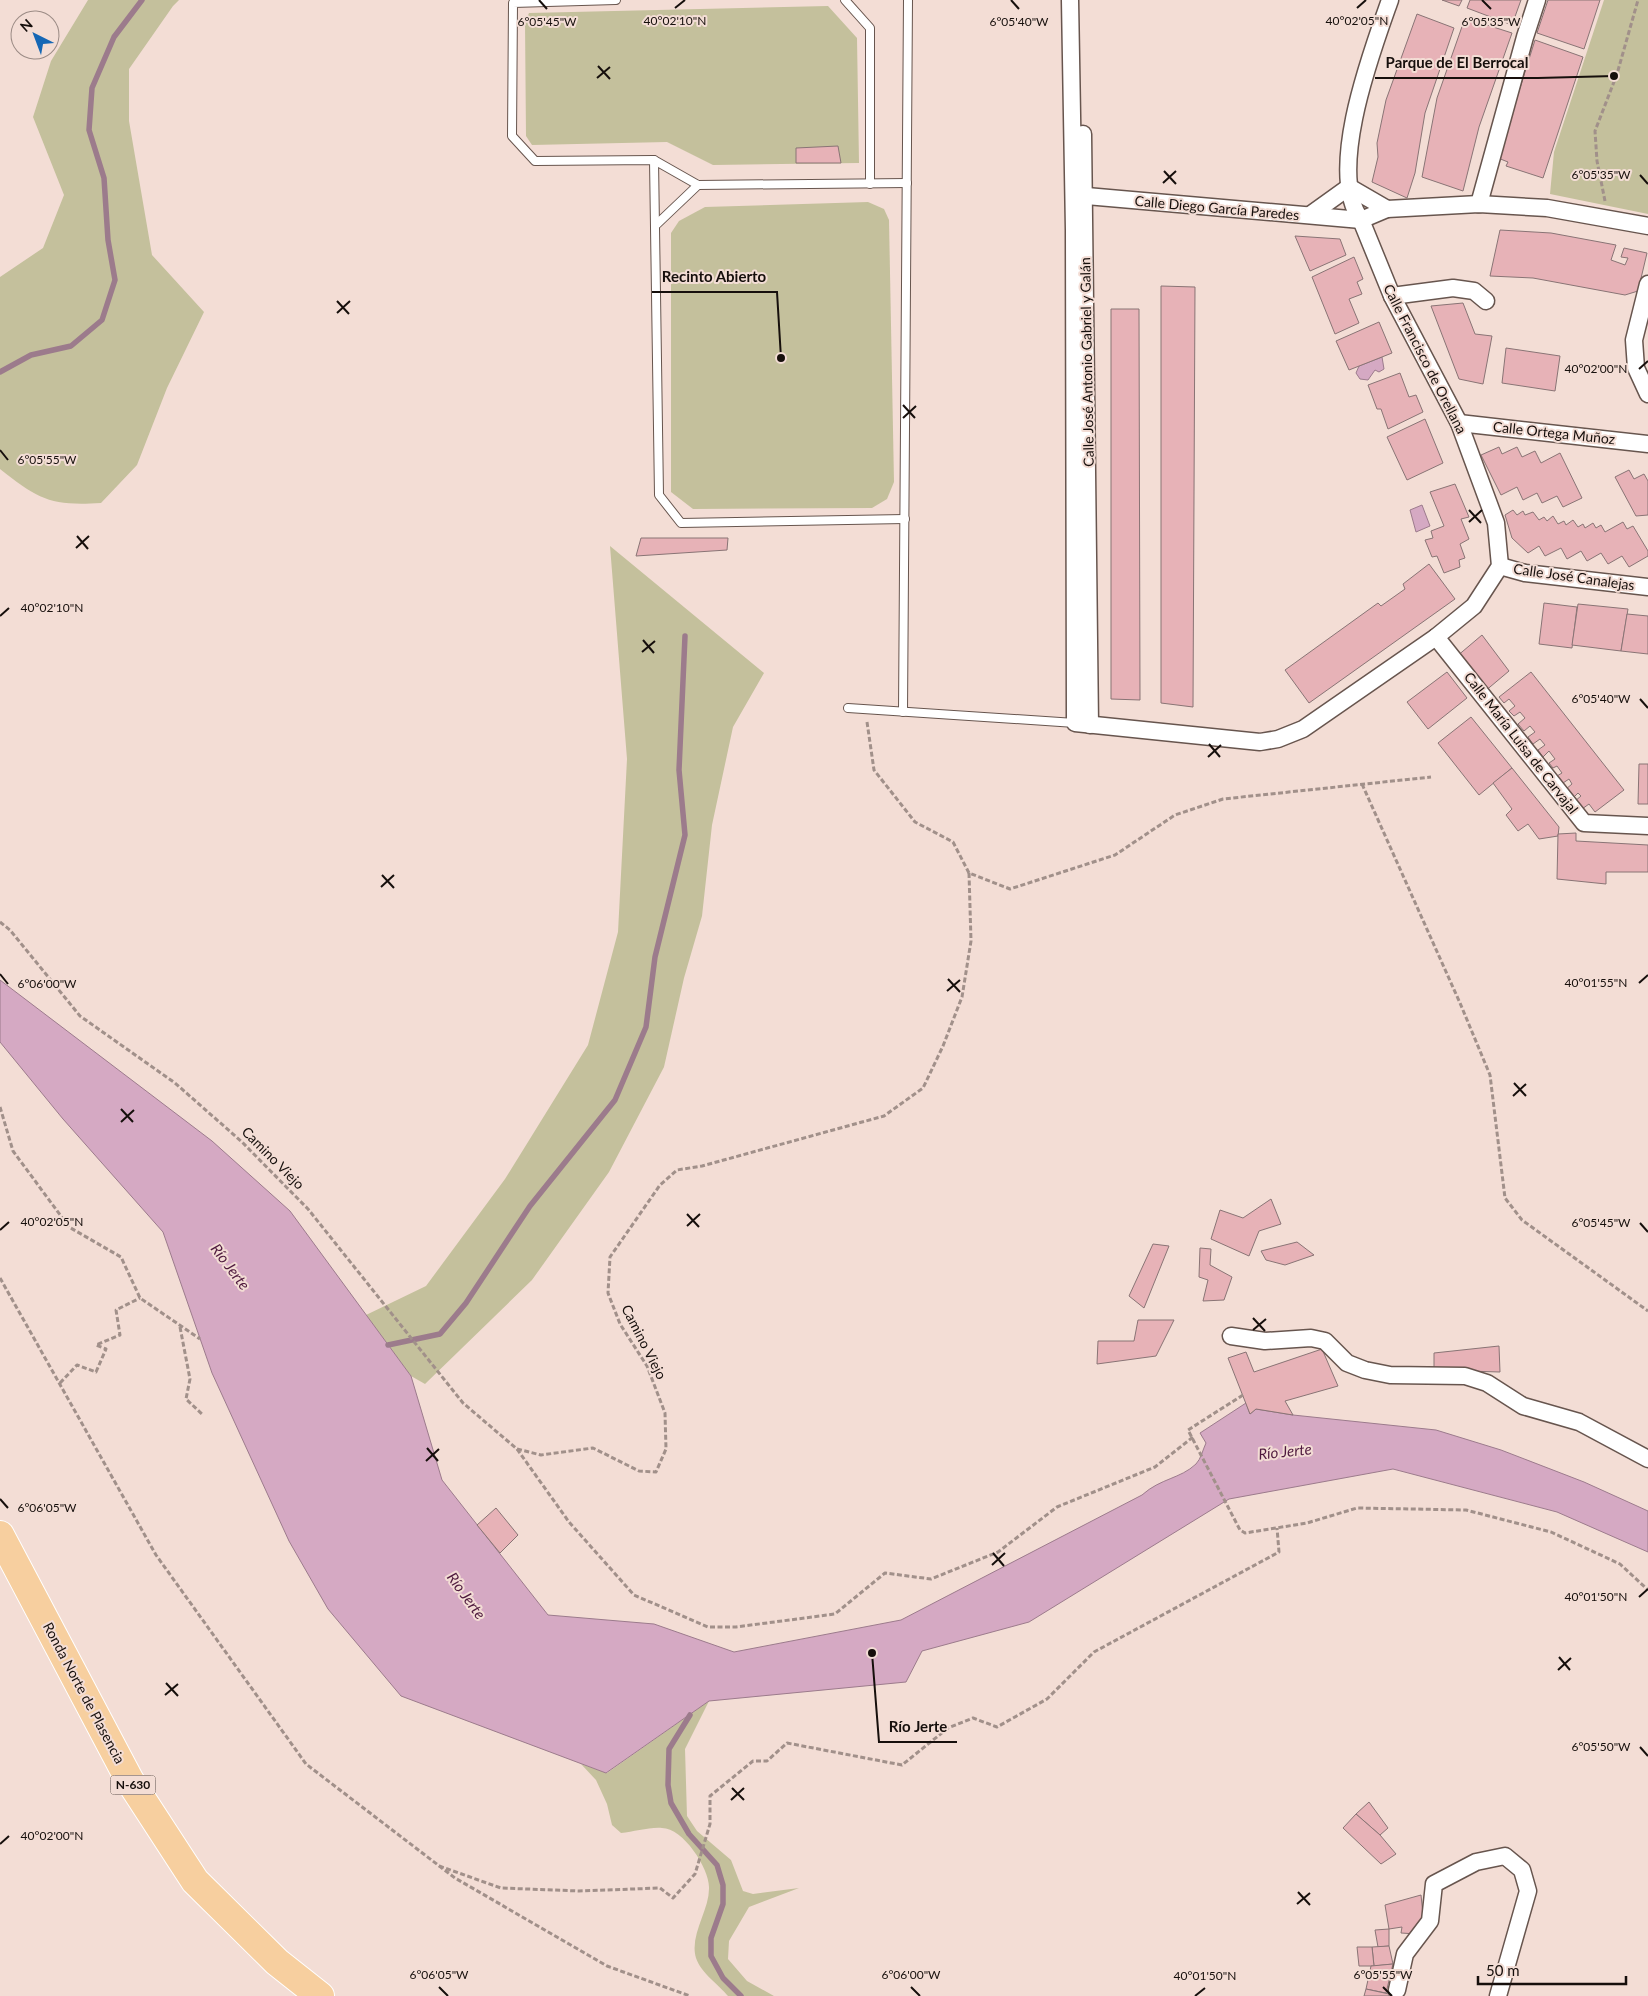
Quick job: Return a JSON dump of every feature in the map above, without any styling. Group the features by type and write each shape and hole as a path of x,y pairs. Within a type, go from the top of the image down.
{"highway":[{"name":"Ronda Norte de Plasencia","path":"0,1535 130,1781 195,1881 277,1962 320,1996"}],"street":[{"name":"Calle José Antonio Gabriel y Galán","path":"1070,0 1079,196"},
{"name":"Calle José Antonio Gabriel y Galán","path":"1080,0 1079,196 1083,724"},
{"name":"Calle Francisco de Orellana","path":"1390,0 1365,73 1350,134 1349,187 1356,214 1361,220 1392,296 1459,423 1496,523 1500,566"},
{"path":"1479,204 1537,0"},
{"path":"1310,215 1349,187 1387,209"},
{"name":"Calle Diego García Paredes","path":"1079,196 1361,220"},
{"path":"1361,220 1387,209 1479,204 1547,208 1648,226"},
{"path":"1648,284 1634,340 1636,368 1648,394"},
{"path":"1392,296 1453,288 1474,291 1486,301"},
{"name":"Calle Ortega Muñoz","path":"1459,423 1648,444"},
{"path":"1083,724 1239,741 1278,739 1303,730 1436,637 1474,606 1500,566"},
{"name":"Calle José Canalejas","path":"1500,566 1525,572 1648,587"},
{"name":"Calle María Luisa de Carvajal","path":"1436,637 1584,823 1648,826"},
{"path":"1231,1336 1266,1341 1311,1338 1325,1341 1347,1363 1365,1370 1390,1375 1465,1376 1487,1383 1522,1406 1579,1422 1648,1459"},
{"path":"1397,1990 1405,1954 1430,1921 1434,1884 1476,1862 1505,1856 1522,1870 1528,1891 1498,1996"}],"lane":[{"path":"616,0 514,3 512,136 535,161 654,160 698,185 907,184"},
{"path":"845,0 870,28 870,184"},
{"path":"903,712 908,0"},
{"path":"654,160 657,224 659,495 681,523 905,519"},
{"path":"657,224 698,185"},
{"path":"848,708 1083,724"}],"path":[{"path":"1609,219 1597,161 1595,131 1617,74 1638,0"},
{"path":"865,710 874,770 915,822 953,842 969,873 1010,889 1115,855 1175,814 1224,799 1431,776"},
{"path":"1362,784 1460,1003 1490,1075 1505,1198 1522,1220 1648,1312"},
{"name":"Camino Viejo","path":"0,922 10,930 80,1016 175,1083 242,1142 308,1209 463,1403 517,1448 541,1456 592,1448 639,1471 656,1472 666,1449 665,1413 647,1366 620,1324 608,1293 610,1257 660,1185 677,1170 702,1166 884,1116 923,1088 944,1046 962,997 972,941 969,873"},
{"path":"0,1107 13,1151 69,1227 121,1257 140,1298 200,1339"},
{"path":"0,1278 156,1555 306,1764 455,1878 607,1966 690,1996"},
{"path":"60,1383 77,1365 96,1372 106,1349 96,1345 120,1335 116,1310 140,1298"},
{"path":"180,1327 190,1379 186,1399 203,1415"},
{"path":"1243,1396 1188,1430 1238,1527 1245,1533 1307,1523 1356,1508 1466,1510 1551,1532 1620,1564 1648,1590"},
{"path":"517,1448 569,1522 634,1595 708,1627 736,1628 835,1614 885,1573 931,1579 998,1552 1057,1508 1155,1467 1193,1437"},
{"path":"438,1866 500,1888 580,1891 660,1888 673,1898 695,1874 710,1824 710,1796 752,1761 767,1761 787,1742 902,1765 948,1728 973,1718 997,1727 1047,1699 1094,1652 1279,1552 1277,1528"}],"shaded area":[{"path":"88,0 179,0 129,69 129,121 152,255 204,312 167,388 137,465 101,503 70,503 46,499 25,488 0,469 0,277 43,248 64,195 33,117 51,61 60,60 60,46"},
{"path":"1604,0 1648,0 1648,214 1550,194 1554,152"},
{"path":"828,6 857,38 859,163 713,165 667,142 532,145 526,136 525,23 529,13"},
{"path":"868,202 884,209 889,220 894,482 887,499 872,508 693,509 671,492 671,233 679,221 705,207"},
{"path":"610,546 764,673 733,727 712,825 702,916 684,978 664,1067 609,1172 532,1280 425,1384 411,1376 366,1315 426,1286 505,1179 588,1045 618,932 627,759"},
{"path":"709,1701 685,1749 687,1816 697,1831 731,1860 743,1891 753,1894 799,1888 749,1907 729,1941 728,1959 747,1981 774,1996 728,1996 706,1974 698,1963 695,1949 697,1931 706,1905 709,1887 705,1870 700,1860 686,1842 670,1830 652,1828 621,1833 612,1825 607,1804 596,1780 581,1764 607,1773"}],"water":[{"path":"1382,357 1384,369 1379,372 1375,370 1368,380 1360,379 1356,373 1359,366"},
{"path":"1422,505 1430,526 1416,532 1410,510"},
{"path":"0,980 212,1141 290,1211 411,1376 442,1480 548,1615 654,1624 734,1652 901,1620 1142,1495 1156,1485 1190,1469 1198,1462 1206,1443 1200,1433 1246,1403 1250,1414 1256,1409 1293,1415 1436,1430 1501,1450 1584,1482 1648,1511 1648,1552 1557,1512 1393,1469 1229,1499 1029,1622 922,1651 906,1682 709,1701 606,1773 401,1696 328,1609 289,1541 212,1373 163,1232 63,1119 0,1042"}],"building":[{"path":"1442,0 1462,0 1459,6"},
{"path":"1470,0 1521,0 1512,25 1467,8"},
{"path":"1548,0 1600,0 1584,49 1537,33"},
{"path":"1417,14 1454,28 1425,113 1415,173 1407,198 1372,182 1378,157 1377,143 1386,100"},
{"path":"1465,18 1512,33 1479,127 1463,191 1422,177 1437,98"},
{"path":"1535,40 1583,57 1543,178 1506,166 1508,162 1498,158"},
{"path":"838,146 841,163 796,163 796,148"},
{"path":"1500,230 1551,233 1616,245 1611,260 1625,265 1628,258 1621,257 1624,248 1647,253 1638,291 1625,295 1533,278 1490,276"},
{"path":"1295,236 1340,239 1346,255 1310,271"},
{"path":"1354,257 1363,279 1357,282 1362,294 1349,299 1359,323 1335,334 1312,277"},
{"path":"1161,286 1195,287 1193,707 1161,703"},
{"path":"1463,303 1475,334 1492,336 1483,384 1459,379 1431,306"},
{"path":"1111,309 1139,309 1140,700 1111,699"},
{"path":"1379,322 1392,353 1349,370 1336,341"},
{"path":"1506,348 1560,356 1555,391 1502,383"},
{"path":"1400,373 1409,397 1416,395 1423,412 1388,429 1381,409 1377,409 1368,385"},
{"path":"1425,419 1443,463 1407,480 1387,437"},
{"path":"1499,447 1502,454 1517,447 1522,457 1535,451 1541,463 1560,453 1582,498 1563,507 1557,496 1542,503 1537,493 1523,500 1517,487 1501,495 1481,455"},
{"path":"1629,470 1634,479 1644,474 1648,481 1648,515 1636,516 1615,477"},
{"path":"1455,484 1469,517 1461,519 1469,539 1460,544 1465,558 1459,560 1460,567 1444,573 1437,556 1432,557 1425,540 1433,538 1431,531 1444,526 1430,492"},
{"path":"1513,510 1517,515 1523,511 1525,515 1533,512 1539,520 1544,517 1547,521 1553,516 1558,524 1564,521 1566,525 1573,520 1578,527 1583,524 1585,528 1593,523 1596,528 1601,525 1605,532 1623,522 1627,529 1633,526 1648,551 1648,556 1629,567 1622,556 1608,564 1601,553 1587,561 1581,551 1567,559 1561,548 1545,556 1539,546 1528,553 1512,538 1505,515"},
{"path":"641,538 728,538 727,550 636,556"},
{"path":"1429,564 1455,599 1309,703 1285,670 1378,603 1381,606 1405,589 1403,584"},
{"path":"1544,603 1577,607 1572,648 1539,644"},
{"path":"1578,604 1628,609 1621,651 1572,645"},
{"path":"1627,614 1648,616 1648,654 1621,651"},
{"path":"1482,635 1509,671 1484,692 1456,657"},
{"path":"1447,672 1467,698 1428,729 1407,702"},
{"path":"1531,672 1624,790 1595,812 1589,804 1582,809 1575,801 1581,796 1578,793 1573,798 1566,789 1572,784 1569,779 1563,783 1557,776 1562,773 1557,766 1553,768 1549,763 1555,759 1549,751 1543,757 1538,750 1545,745 1540,739 1533,744 1528,737 1535,732 1530,726 1524,731 1518,724 1525,718 1520,712 1514,716 1509,711 1515,706 1509,699 1504,703 1499,697"},
{"path":"1471,717 1512,768 1479,795 1438,743"},
{"path":"1639,764 1648,764 1648,804 1638,804"},
{"path":"1512,768 1559,827 1558,836 1539,839 1528,824 1518,831 1506,815 1512,809 1493,783"},
{"path":"1576,833 1576,841 1648,845 1648,872 1606,872 1606,884 1557,879 1558,834"},
{"path":"1271,1199 1281,1224 1259,1231 1249,1256 1211,1239 1220,1210 1243,1218"},
{"path":"1297,1242 1314,1255 1285,1265 1266,1260 1261,1251"},
{"path":"1153,1244 1169,1246 1144,1308 1129,1296"},
{"path":"1200,1248 1211,1249 1210,1265 1232,1277 1224,1300 1203,1301 1208,1280 1199,1277"},
{"path":"1138,1320 1174,1320 1156,1356 1097,1364 1098,1341 1134,1341"},
{"path":"1499,1346 1500,1372 1434,1370 1434,1353"},
{"path":"1322,1349 1338,1386 1285,1401 1293,1415 1256,1409 1250,1414 1228,1358 1246,1352 1254,1372"},
{"path":"496,1508 518,1535 500,1553 477,1525"},
{"path":"1369,1802 1388,1828 1380,1835 1356,1814"},
{"path":"1356,1814 1380,1835 1396,1854 1381,1864 1343,1828"},
{"path":"1421,1895 1424,1924 1417,1934 1401,1933 1402,1927 1389,1929 1385,1905"},
{"path":"1389,1929 1389,1946 1378,1947 1375,1930"},
{"path":"1389,1946 1393,1964 1374,1966 1372,1947"},
{"path":"1357,1947 1372,1947 1374,1966 1359,1966"},
{"path":"1393,1964 1386,1993 1366,1989 1371,1966"},
{"path":"1366,1989 1389,1994 1389,1996 1364,1996"}],"waterway":[{"path":"0,372 31,355 71,346 102,320 115,280 108,240 104,178 89,130 92,88 114,37 142,0"},
{"path":"388,1345 440,1334 466,1303 530,1206 615,1100 646,1027 655,957 685,835 679,770 685,636"},
{"path":"690,1715 669,1749 668,1785 671,1803 689,1834 717,1865 723,1885 723,1904 711,1938 711,1956 723,1978 741,1996"}],"place":[{"name":"Parque de El Berrocal","path":"1614,76"},
{"name":"Recinto Abierto","path":"781,358"},
{"name":"Río Jerte","path":"872,1653"}]}
